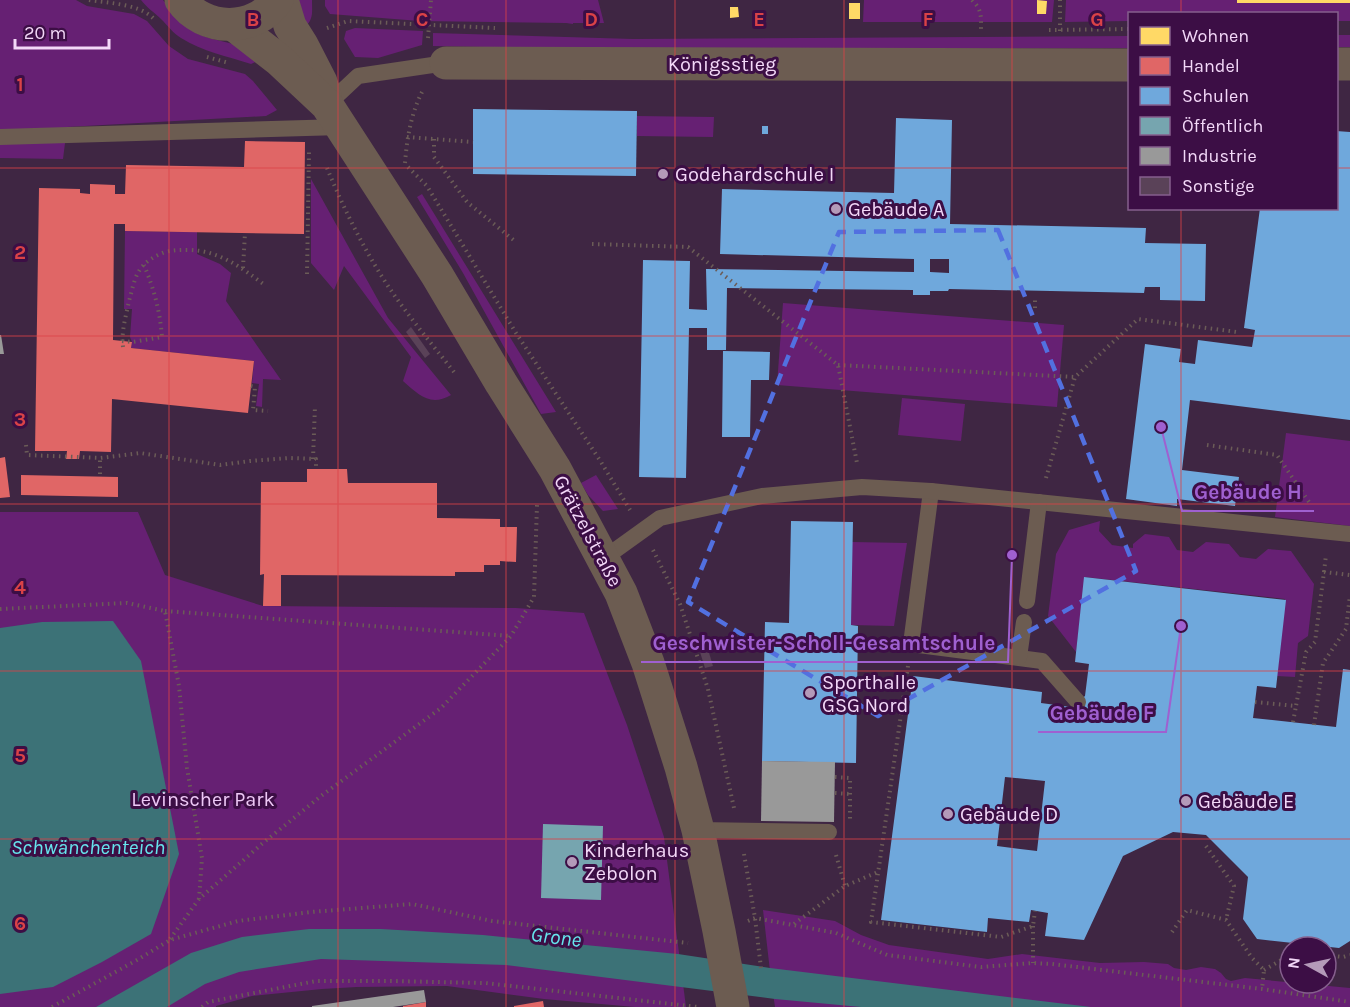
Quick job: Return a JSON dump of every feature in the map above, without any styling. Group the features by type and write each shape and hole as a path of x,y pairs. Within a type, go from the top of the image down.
{"street":[{"path":"181,0 192,12 202,18 223,25 234,25 256,18 266,12 277,0"},
{"name":"Grätzelstraße","path":"282,0 290,26 321,82 326,120"},
{"name":"Grätzelstraße","path":"234,25 279,60 326,120 437,275 555,469 621,594 648,663 681,767 698,830 710,935 733,1005"},
{"name":"Königsstieg","path":"446,63 1128,64"}],"lane":[{"name":"Königsstieg","path":"326,120 358,75 446,63"},
{"path":"0,137 326,120"},
{"path":"603,559 660,518 762,496 862,487 931,490 1350,534"},
{"path":"931,490 911,644 1042,661 1078,702"},
{"path":"1027,601 1039,502"},
{"path":"1019,657 1024,622"},
{"path":"698,830 829,832"}],"path":[{"path":"89,0 125,2 150,15 157,23"},
{"path":"429,25 431,0"},
{"path":"972,0 979,8 981,30"},
{"path":"328,27 348,21 445,26"},
{"path":"202,55 236,65"},
{"path":"446,63 431,76 415,105 407,137 405,163 427,186 516,333 601,462 643,531 680,604 708,689 739,831 760,956"},
{"path":"307,274 326,120"},
{"path":"326,120 340,198 377,268 396,298 457,376"},
{"path":"407,137 473,142"},
{"path":"434,139 434,157 467,202 516,242"},
{"path":"243,268 245,233"},
{"path":"592,244 688,247 838,365 1076,377"},
{"path":"123,347 122,341 131,292 138,272 144,265 170,250 209,252 243,268 266,286"},
{"path":"122,341 132,342 162,337 156,298 144,265"},
{"path":"1035,296 1035,308"},
{"path":"1039,502 1076,377 1138,320 1237,332"},
{"path":"838,365 862,487"},
{"path":"251,387 255,387 253,410 268,411"},
{"path":"313,459 315,406"},
{"path":"26,445 27,455 100,458 140,453 210,465 279,458 316,459 316,469"},
{"path":"1207,445 1277,455 1329,531 1315,642 1306,652 1293,723"},
{"path":"100,458 100,474"},
{"path":"170,940 200,899 263,843 321,795 441,708 512,636 534,597 538,494"},
{"path":"1324,572 1350,575"},
{"path":"1314,725 1323,663 1346,629 1350,595"},
{"path":"0,609 127,603 165,611 512,636"},
{"path":"165,611 179,686 187,768 202,858 200,899"},
{"path":"911,644 871,921 1000,937 1033,926"},
{"path":"1255,702 1296,706"},
{"path":"835,777 850,778 850,820"},
{"path":"835,793 850,794"},
{"path":"829,832 845,886"},
{"path":"1206,846 1234,886 1226,920"},
{"path":"793,925 845,886 878,872"},
{"path":"52,1007 170,940 238,921 311,912 412,904 492,921 689,943 755,918 836,933 887,955 981,967 1033,963 1262,989 1350,1002"},
{"path":"1173,932 1187,910 1226,920 1251,958 1264,970"},
{"path":"1033,963 1035,911"},
{"path":"1264,970 1278,962"},
{"path":"1262,989 1264,970"},
{"path":"202,1007 208,1002 316,981 485,983 698,1007"}],"highlighted area":[{"path":"998,230 1136,571 878,716 688,602 839,232"}],"green space":[{"path":"0,0 76,0 87,6 134,14 147,21 169,46 188,59 245,74 277,110 266,116 67,127 63,159 0,158"},
{"path":"141,0 163,0 180,21 198,34 233,44 260,60 251,64 189,43 175,34"},
{"path":"297,0 312,0 311,19 304,28"},
{"path":"325,0 598,0 604,23 420,21 330,14 325,6"},
{"path":"864,0 1054,0 1052,22 863,22"},
{"path":"1066,0 1350,0 1350,21 1338,21 1338,12 1128,12 1128,21 1065,22"},
{"path":"355,28 423,31 422,45 378,58 355,57 344,39 346,31"},
{"path":"433,33 633,39 1128,36 1128,48 633,50 433,46"},
{"path":"1338,35 1350,35 1350,47 1338,47"},
{"path":"637,116 714,117 713,137 637,136"},
{"path":"311,179 388,318 451,395 431,400 420,395 403,381 411,357 344,266 334,290 311,263"},
{"path":"422,194 556,412 541,414 463,273 417,197"},
{"path":"125,231 197,232 197,254 220,264 231,273 226,301 281,380 263,379 262,407 256,406 259,384 252,383 254,361 131,348 132,309 124,309"},
{"path":"783,303 1064,325 1057,407 777,385"},
{"path":"902,398 965,404 961,441 898,435"},
{"path":"1286,433 1350,441 1350,526 1275,517"},
{"path":"596,475 618,509 603,511 588,495 581,483"},
{"name":"Levinscher Park","path":"0,512 138,512 165,575 263,606 516,608 584,613 627,725 664,837 686,1007 635,1007 544,999 447,986 322,989 252,996 216,1007 0,1007"},
{"path":"1100,521 1099,531 1112,545 1133,548 1133,544 1145,534 1169,537 1177,550 1193,552 1206,542 1229,544 1240,557 1256,559 1268,549 1291,551 1314,584 1308,636 1298,643 1295,677 1277,676 1285,599 1085,577 1076,652 1048,616 1056,554 1069,530"},
{"path":"852,542 907,543 894,626 851,625"},
{"path":"763,910 835,921 861,935 889,945 988,959 1022,954 1100,963 1168,964 1174,968 1186,970 1201,967 1215,969 1231,981 1245,978 1278,981 1278,995 1338,995 1338,987 1350,988 1350,1007 775,1007"}],"water":[{"name":"Schwänchenteich","path":"113,621 141,661 179,854 151,934 53,987 0,994 0,628 42,622"},
{"path":"309,929 381,929 483,935 678,954 770,968 1091,1007 861,1007 775,999 506,965 321,959 239,972 205,984 167,1007 96,1007 191,953 242,937"}],"building: Wohnen":[{"path":"1037,0 1047,1 1046,14 1037,14"},
{"path":"1237,0 1350,0 1350,3 1237,3"},
{"path":"849,3 860,3 860,19 849,19"},
{"path":"730,7 738,7 739,17 730,18"}],"building: Handel":[{"path":"245,141 305,142 304,234 125,231 125,224 114,224 113,340 132,342 131,348 254,361 248,413 112,399 111,452 80,451 79,459 66,459 67,451 35,451 39,188 80,189 80,193 90,194 90,184 115,185 115,194 125,194 126,165 244,167"},
{"path":"5,457 10,497 0,498 0,458"},
{"path":"307,469 347,469 348,483 437,483 437,518 500,519 500,527 517,527 516,562 500,561 500,565 484,565 484,572 455,572 455,576 281,575 281,606 263,606 264,574 260,575 261,482 307,482"},
{"path":"21,475 118,477 118,497 21,495"},
{"path":"543,1001 544,1007 514,1007 514,1006"},
{"path":"426,1002 426,1007 403,1007 403,1006"}],"building: Schulen":[{"path":"473,109 637,111 636,176 473,174"},
{"name":"Gebäude A","path":"896,118 952,120 950,224 1146,228 1145,243 1206,244 1205,301 1160,300 1160,287 1145,287 1144,293 949,289 948,291 930,291 930,295 913,295 913,290 727,288 726,350 707,350 707,328 689,328 686,478 639,477 643,260 690,261 689,309 707,310 706,269 914,272 914,259 720,254 722,189 894,193","holes":["930,259 949,259 949,273 930,272"]},
{"path":"762,126 768,126 768,134 762,134"},
{"path":"1338,131 1350,132 1350,420 1190,400 1182,470 1239,477 1235,506 1177,499 1177,506 1126,499 1145,344 1181,349 1179,362 1195,364 1198,340 1252,347 1255,330 1244,328 1260,210 1338,210"},
{"path":"723,351 770,352 769,380 751,380 750,437 722,437"},
{"name":"Sporthalle GSG Nord","path":"791,521 853,522 851,625 858,626 856,763 762,761 765,622 789,623"},
{"path":"1084,577 1286,600 1276,688 1257,686 1253,718 1336,727 1343,669 1350,670 1350,941 1339,948 1338,935 1278,935 1278,941 1257,939 1243,919 1248,877 1206,835 1173,832 1123,856 1084,940 1045,936 1048,913 1031,910 1029,922 988,918 987,932 881,920 913,676 1042,692 1041,703 1071,707 1085,696 1089,664 1075,662","holes":["1005,777 1045,781 1037,851 997,846"]}],"building: Öffentlich":[{"name":"Kinderhaus Zebolon","path":"543,824 603,826 601,900 541,898"}],"building: Industrie":[{"path":"1,335 4,354 0,354"},
{"path":"762,761 835,762 834,822 761,821"},
{"path":"424,990 426,1002 393,1007 312,1007 312,1006"}],"building: Sonstige":[{"path":"411,327 430,354 425,358 406,332"},
{"path":"704,636 713,666 705,668 696,639"}],"place":[{"name":"Godehardschule I","path":"663,174"},
{"name":"Gebäude A","path":"836,209"},
{"name":"Gebäude H","path":"1161,427"},
{"name":"Geschwister-Scholl-Gesamtschule","path":"1012,555"},
{"name":"Gebäude F","path":"1181,626"},
{"name":"Sporthalle GSG Nord","path":"810,693"},
{"name":"Gebäude E","path":"1186,801"},
{"name":"Gebäude D","path":"948,814"},
{"name":"Kinderhaus Zebolon","path":"572,862"}],"water label":[{"name":"Grone","path":"556,937"}]}
